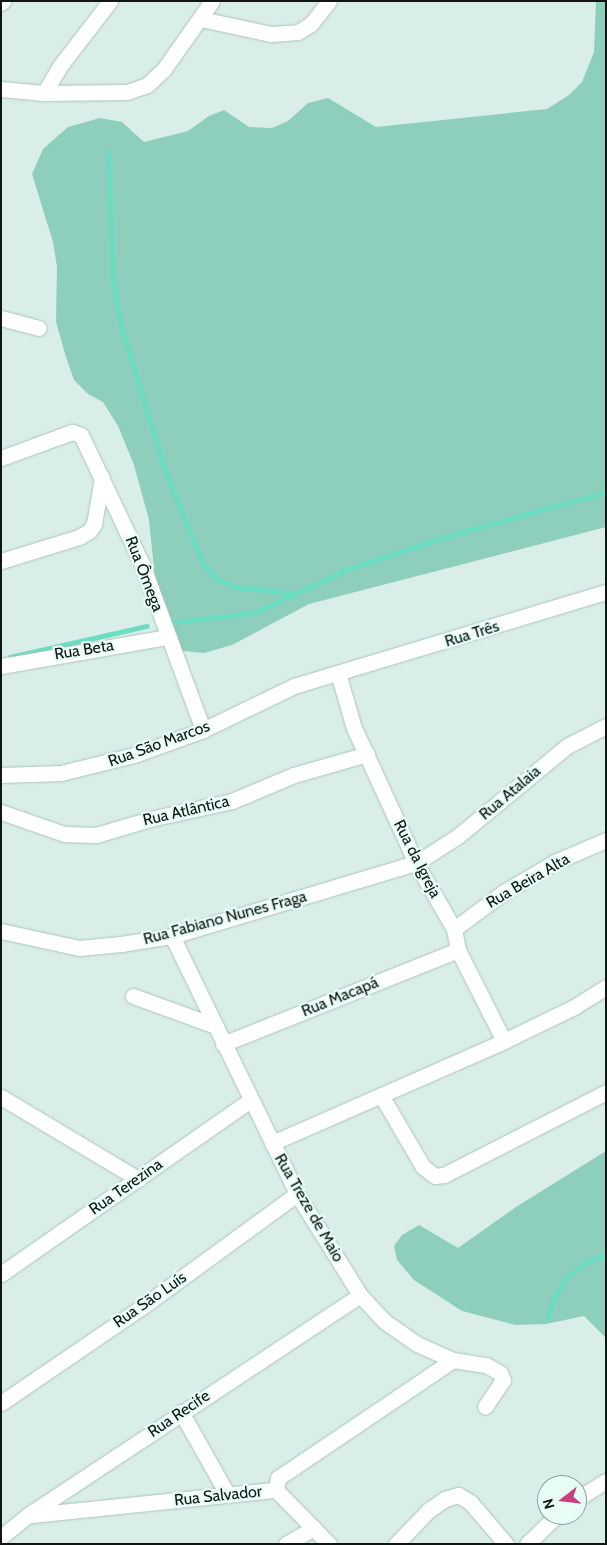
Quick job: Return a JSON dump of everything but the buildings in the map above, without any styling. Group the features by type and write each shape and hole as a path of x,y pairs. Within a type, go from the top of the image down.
{"street":[{"path":"44,93 60,66 110,1"},
{"path":"1,89 44,93 126,92 147,85 164,69 201,20 212,1"},
{"path":"201,20 271,34 292,33 311,24 329,1"},
{"path":"1,318 39,328"},
{"name":"Rua Ômega","path":"1,458 69,433 81,435 142,564 167,637 203,730"},
{"path":"1,561 80,537 88,531 94,524 102,478"},
{"name":"Rua Três","path":"338,673 606,592"},
{"name":"Rua Beta","path":"1,666 167,637"},
{"name":"Rua São Marcos","path":"1,775 61,773 92,767 203,730 256,702 338,673"},
{"name":"Rua da Igreja","path":"338,673 354,728 416,863 454,929 458,950 504,1040"},
{"name":"Rua Atalaia","path":"416,863 458,836 567,746 606,726"},
{"name":"Rua Atlântica","path":"1,812 64,834 96,835 150,819 232,801 294,774 367,754"},
{"name":"Rua Beira Alta","path":"454,929 512,887 555,862 606,840"},
{"name":"Rua Fabiano Nunes Fraga","path":"1,931 79,948 172,936 416,863"},
{"name":"Rua Treze de Maio","path":"172,936 212,1025 297,1194 360,1295 399,1333 453,1360 486,1365 500,1373 503,1380 501,1385 486,1407"},
{"name":"Rua Macapá","path":"223,1044 458,950"},
{"path":"272,1143 504,1040 574,1007 606,987"},
{"path":"133,996 212,1025"},
{"path":"381,1095 423,1167 434,1176 444,1175 606,1092"},
{"name":"Rua Terezina","path":"1,1274 250,1100"},
{"path":"4,1103 138,1179"},
{"name":"Rua São Luís","path":"1,1403 146,1304 297,1194"},
{"name":"Rua Recife","path":"1,1537 28,1515 360,1295"},
{"name":"Rua Salvador","path":"28,1515 276,1490 278,1478 453,1360"},
{"path":"181,1412 228,1495"},
{"path":"587,1493 606,1481"},
{"path":"276,1490 329,1544"},
{"path":"396,1544 429,1510 451,1496 463,1496 506,1544"},
{"path":"527,1544 547,1525"},
{"path":"286,1544 314,1528"}],"green space":[{"path":"596,1 606,1 606,527 309,604 232,645 204,653 183,651 166,635 158,607 149,520 134,465 118,426 103,402 88,394 74,380 56,322 57,267 53,242 32,174 43,149 68,127 100,118 122,122 144,142 188,131 209,116 224,110 249,127 272,128 288,121 308,103 328,98 376,127 547,109 569,95 582,82 594,52"},
{"path":"606,1151 606,1338 584,1316 546,1324 516,1325 462,1311 414,1280 397,1260 394,1246 402,1235 419,1225 458,1248 516,1207"}],"waterway":[{"path":"109,152 113,279 121,325 164,466 185,519 204,565 219,580 236,587 291,593"},
{"path":"166,623 254,613 346,570 445,537 606,492"},
{"path":"10,657 147,626"},
{"path":"548,1319 553,1300 568,1276 589,1260 606,1256"}]}
